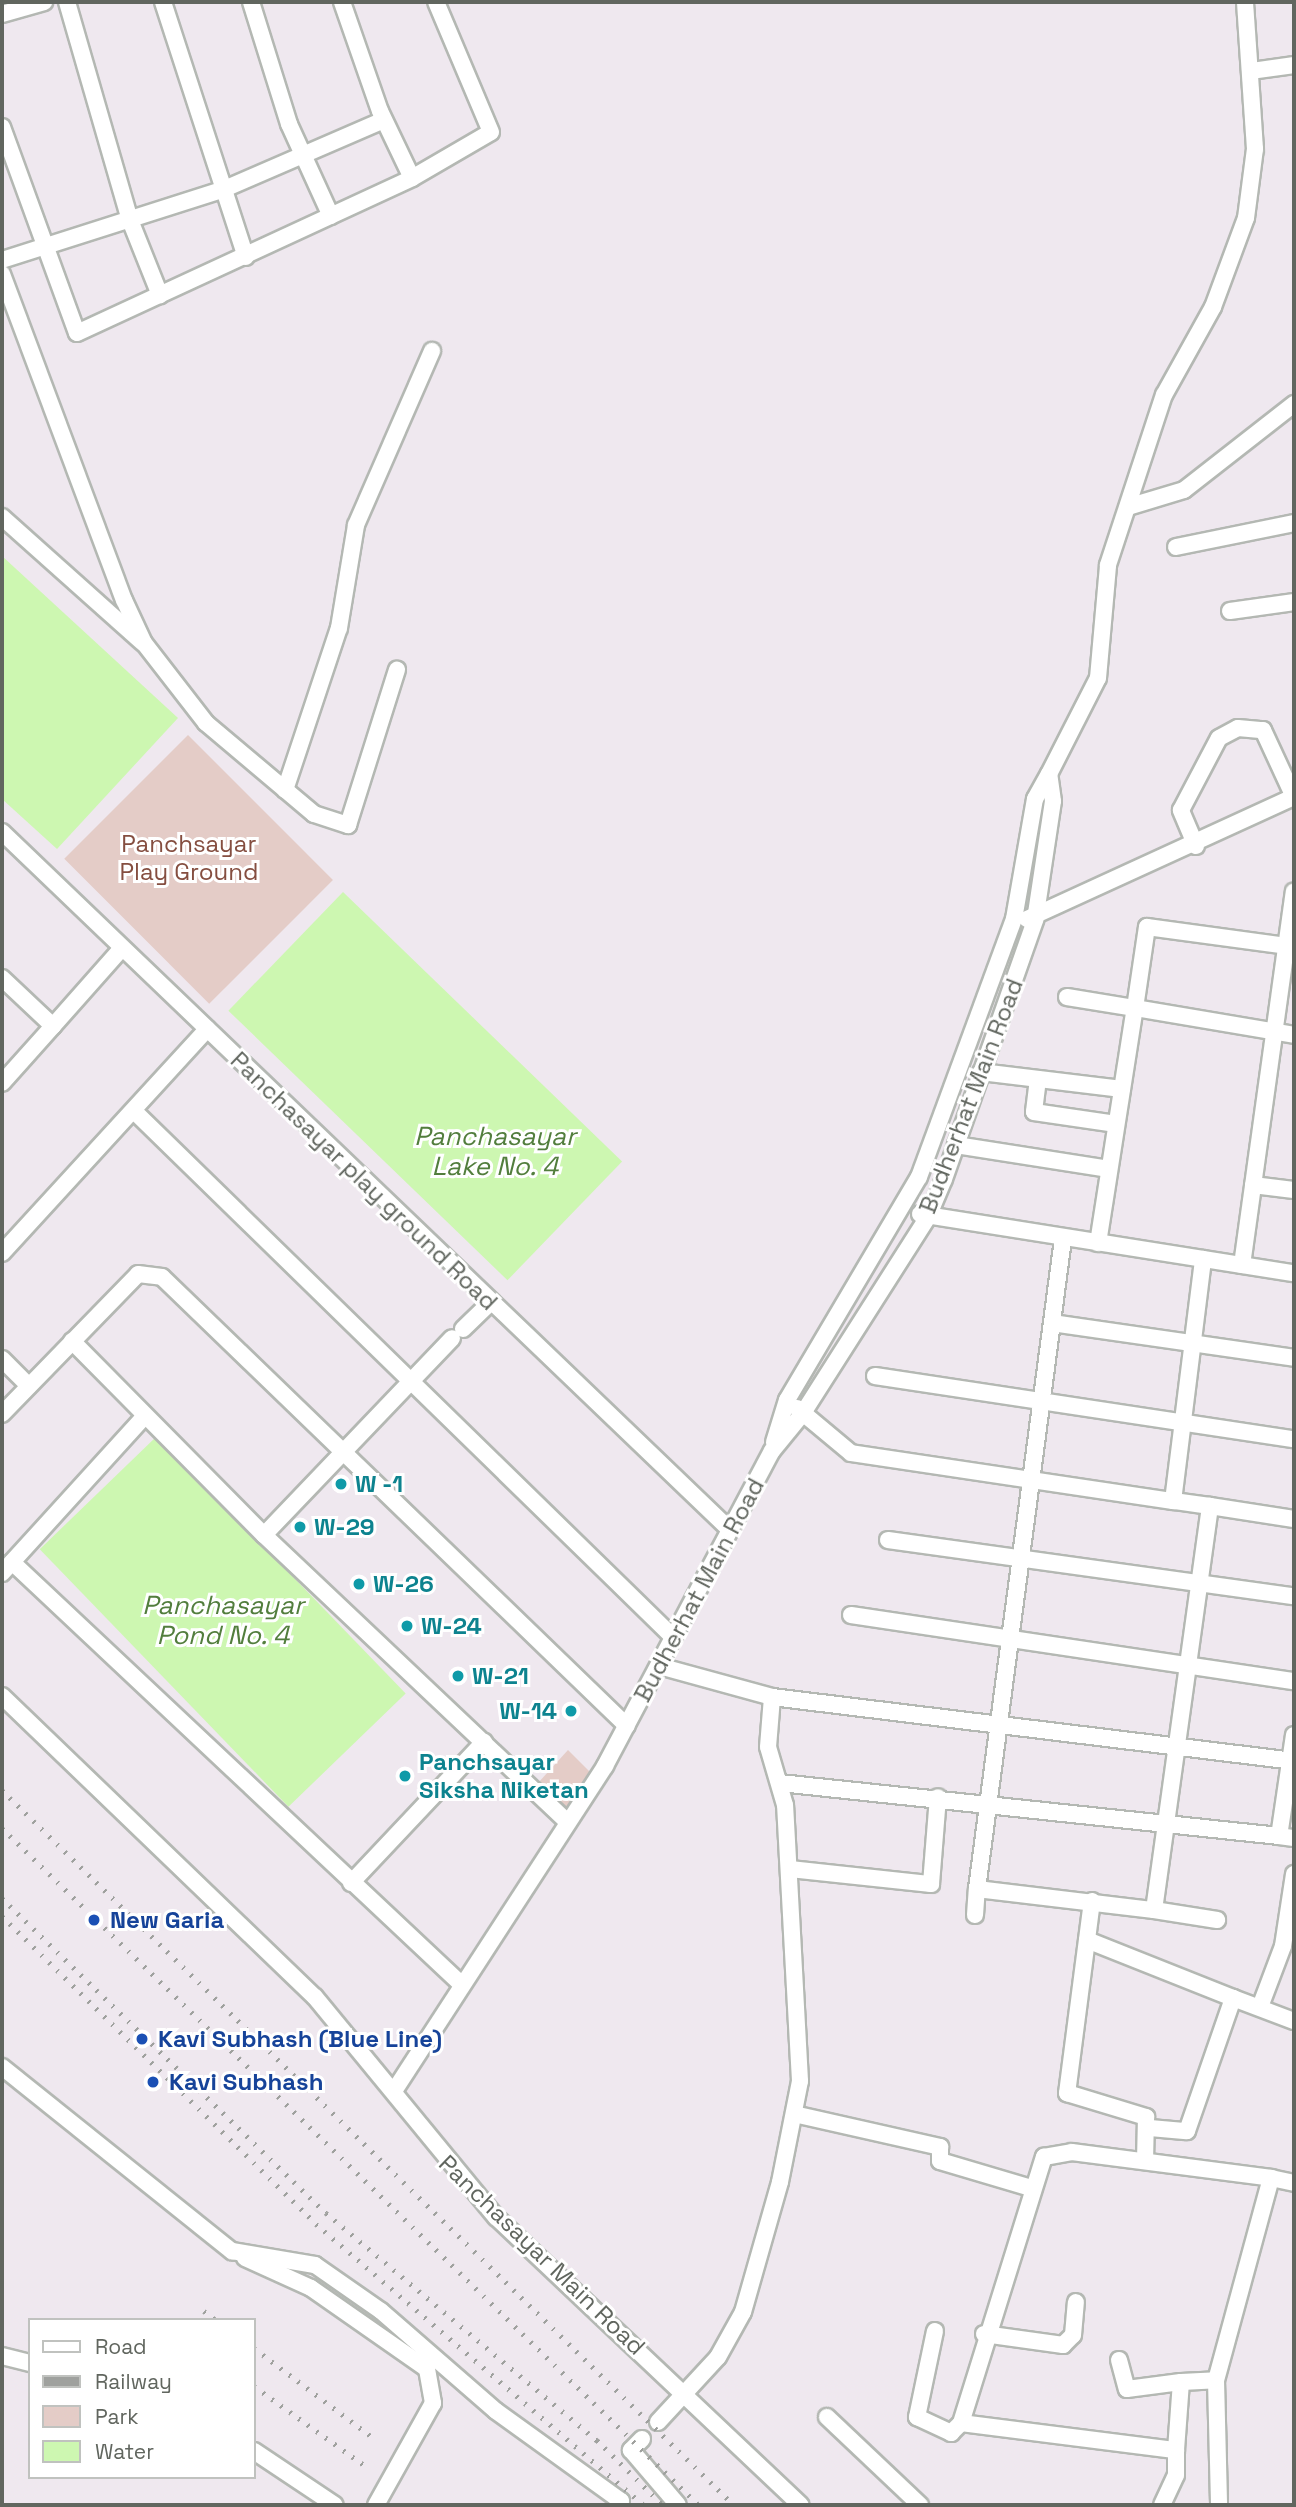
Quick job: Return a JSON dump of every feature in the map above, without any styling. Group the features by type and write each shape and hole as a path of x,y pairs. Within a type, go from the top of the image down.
{"street":[{"path":"2,14 44,2"},
{"path":"67,2 130,220 160,295"},
{"path":"163,2 246,257"},
{"path":"251,2 301,151 331,216"},
{"path":"342,2 384,120 412,178"},
{"path":"2,127 43,247 77,333 412,178 491,132 436,2"},
{"path":"772,1451 787,1400 904,1210 927,1156 1014,919 1035,799 1098,678 1108,565 1131,506 1164,395 1213,307 1246,218 1254,181 1251,71 1245,2"},
{"path":"1251,71 1294,65"},
{"path":"2,260 222,190 301,151 384,120"},
{"path":"2,274 144,643"},
{"path":"285,790 339,628 356,525 432,351"},
{"path":"1131,506 1158,501 1294,404"},
{"path":"2,517 144,643 206,723 285,790 332,824 348,825 397,670"},
{"path":"1176,547 1294,523"},
{"path":"1230,611 1294,602"},
{"path":"1014,919 1035,920 1196,845 1294,797 1264,730 1238,727 1219,738 1181,810 1196,845"},
{"name":"Budherhat Main Road","path":"396,2088 627,1726 728,1528 772,1451 803,1413 928,1216 956,1145 1035,920 1053,801 1049,774"},
{"path":"1035,799 1053,801"},
{"name":"Panchasayar play ground Road","path":"2,832 490,1303 728,1528"},
{"path":"1242,1265 1275,1033 1291,947 1294,892"},
{"path":"1098,1243 1147,927 1291,947"},
{"path":"2,1083 122,948"},
{"path":"2,978 53,1026"},
{"path":"1067,998 1294,1035"},
{"path":"2,1253 207,1029"},
{"path":"981,1072 1122,1089"},
{"path":"1038,1079 1034,1112 1116,1124"},
{"path":"134,1111 673,1637"},
{"path":"956,1145 1109,1169"},
{"path":"927,1156 949,1163"},
{"path":"1253,1185 1294,1190"},
{"path":"904,1210 1063,1239 1294,1273"},
{"path":"975,1915 1008,1637 1063,1239"},
{"path":"1173,1501 1186,1423 1203,1259"},
{"path":"2,1414 138,1274 149,1271 345,1453 627,1726"},
{"path":"264,1535 490,1303"},
{"path":"1052,1323 1294,1358"},
{"path":"72,1341 144,1417 264,1535 568,1822"},
{"path":"2,1359 29,1386"},
{"path":"875,1376 1294,1439"},
{"path":"787,1400 850,1453 1294,1519"},
{"path":"144,1417 7,1567 461,1984"},
{"path":"1154,1910 1185,1664 1210,1506"},
{"path":"888,1540 1294,1596"},
{"path":"851,1615 1294,1681"},
{"path":"659,1666 744,1692 772,1697 998,1720 1292,1760"},
{"name":"Panchasayar Main Road","path":"2,1696 315,1997 396,2088 458,2178 687,2393 801,2505"},
{"path":"658,2422 687,2393 743,2312 794,2114 801,2026 790,1869 780,1783 768,1747 772,1697"},
{"path":"780,1783 937,1797 1287,1837 1294,1735"},
{"path":"351,1883 484,1742"},
{"path":"790,1869 931,1884 937,1797"},
{"path":"1260,2007 1283,1946 1294,1874"},
{"path":"976,1889 1092,1901 1217,1920"},
{"path":"1092,1901 1067,2093 1141,2114 1150,2128 1145,2161"},
{"path":"1087,1940 1294,2021"},
{"path":"1150,2128 1187,2131 1233,1998"},
{"path":"2,2067 232,2251 311,2288 426,2369 433,2403 376,2505"},
{"path":"794,2114 940,2147 940,2161 1031,2188"},
{"path":"935,2331 917,2417 951,2433 961,2423 984,2334 1031,2188 1044,2157 1055,2153 1145,2161 1294,2183"},
{"path":"1219,2505 1216,2380 1271,2178"},
{"path":"232,2251 315,2265 381,2311 496,2411 621,2501 618,2505"},
{"path":"984,2334 1063,2345 1073,2335 1076,2302"},
{"path":"2,2356 28,2362"},
{"path":"1119,2360 1128,2389 1216,2380"},
{"path":"1162,2505 1176,2475 1181,2382"},
{"path":"827,2417 920,2505"},
{"path":"961,2423 1176,2450"},
{"path":"642,2440 631,2450 678,2505"},
{"path":"256,2452 335,2505"}],"green space":[{"name":"Panchsayar Play Ground","path":"188,735 333,880 209,1004 64,859"},
{"path":"568,1750 594,1776 568,1815 538,1783"}],"water":[{"path":"2,556 178,718 57,849 2,799"},
{"name":"Panchasayar Lake No. 4","path":"343,892 622,1162 507,1280 228,1011"},
{"name":"Panchasayar Pond No. 4","path":"157,1436 406,1694 288,1807 40,1549"}],"railway":[{"path":"2,1790 734,2505"},
{"path":"2,1828 699,2505"},
{"path":"2,1898 326,2213 597,2440 663,2505"},
{"path":"2,1916 316,2224 644,2505"},
{"path":"204,2311 213,2318"},
{"path":"256,2350 376,2440"},
{"path":"256,2387 368,2468"}],"place":[{"name":"W -1","path":"341,1484"},
{"name":"W-29","path":"300,1527"},
{"name":"W-26","path":"359,1584"},
{"name":"W-24","path":"407,1626"},
{"name":"W-21","path":"458,1676"},
{"name":"W-14","path":"571,1711"},
{"name":"Panchsayar Siksha Niketan","path":"405,1776"},
{"name":"New Garia","path":"94,1920"},
{"name":"Kavi Subhash (Blue Line)","path":"142,2039"},
{"name":"Kavi Subhash","path":"153,2082"}]}
